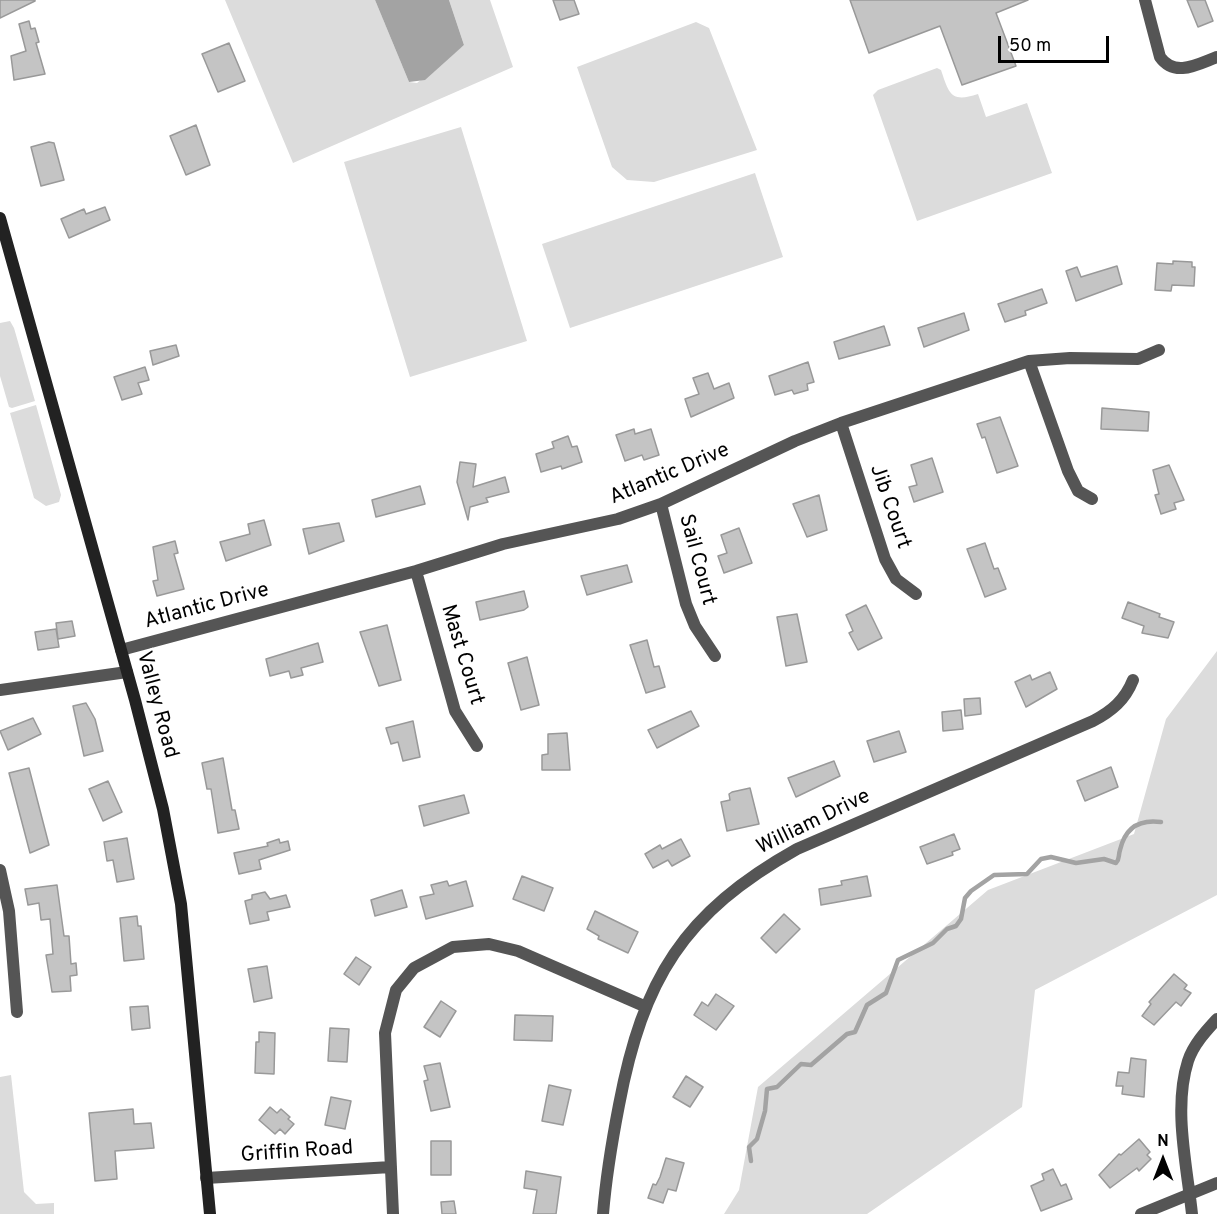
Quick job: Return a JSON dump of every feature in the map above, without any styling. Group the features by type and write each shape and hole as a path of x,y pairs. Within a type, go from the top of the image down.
{"main road":[{"name":"Valley Road","path":"0,218 128,672 163,809 181,904 210,1214"}],"street":[{"path":"1145,0 1160,57 1165,65 1176,69 1187,68 1217,57"},
{"name":"Atlantic Drive","path":"121,650 416,571 503,544 618,519 661,504 795,441 841,423 1029,361 1070,358 1138,359 1159,350"},
{"path":"1029,361 1068,471 1078,490 1092,499"},
{"name":"Jib Court","path":"841,423 885,559 896,579 916,594"},
{"name":"Sail Court","path":"661,504 686,604 695,626 715,656"},
{"name":"Mast Court","path":"416,571 455,711 477,746"},
{"path":"0,690 128,672"},
{"name":"William Drive","path":"603,1214 622,1088 644,1006 682,942 715,906 763,868 831,832 1094,721 1117,705 1128,693 1133,680"},
{"path":"0,870 9,911 17,1012"},
{"path":"393,1214 384,1050 388,1016 396,990 404,978 427,960 462,946 489,944 505,947 644,1006"},
{"path":"1192,1214 1183,1116 1183,1085 1188,1060 1199,1039 1217,1019"},
{"name":"Griffin Road","path":"206,1178 391,1167"},
{"path":"1141,1214 1217,1183"}],"shaded area":[{"path":"225,0 375,0 409,82 417,83 464,45 449,0 490,0 513,67 293,163"},
{"path":"375,0 449,0 464,45 425,80 409,82"},
{"path":"696,22 709,28 757,150 654,182 627,180 612,167 577,67"},
{"path":"937,68 941,70 952,94 957,97 969,97 978,94 986,117 1027,103 1052,173 917,221 873,95 878,90"},
{"path":"461,127 527,341 410,377 344,162"},
{"path":"755,173 783,257 570,328 542,244"},
{"path":"10,321 35,401 12,408 9,407 0,376 0,323"},
{"path":"36,405 61,495 59,502 46,506 34,498 10,413"},
{"path":"1217,651 1217,895 1035,990 1022,1107 867,1214 724,1214 739,1190 758,1087 988,890 1134,834 1166,719"},
{"path":"11,1075 24,1192 36,1204 54,1203 54,1214 0,1214 0,1077"}],"building":[{"path":"0,0 35,0 35,1 0,18"},
{"path":"553,0 574,0 579,14 560,20"},
{"path":"850,0 1028,0 996,13 1016,66 962,85 940,26 869,53"},
{"path":"1187,0 1205,0 1213,21 1198,27"},
{"path":"29,21 31,29 35,28 39,42 36,43 45,74 14,80 11,56 26,51 19,24"},
{"path":"229,43 245,81 218,92 202,54"},
{"path":"196,125 210,165 186,175 170,136"},
{"path":"49,142 54,143 64,180 41,186 31,147"},
{"path":"105,207 110,220 69,238 61,219 84,209 86,214"},
{"path":"1173,261 1192,262 1192,267 1195,267 1194,286 1172,285 1171,291 1155,290 1157,263 1173,264"},
{"path":"1117,266 1122,284 1076,301 1066,271 1077,267 1081,277"},
{"path":"1042,289 1047,303 1025,311 1026,315 1005,322 998,304"},
{"path":"964,313 969,330 924,347 918,328"},
{"path":"884,326 890,345 839,359 834,342"},
{"path":"176,345 179,356 153,365 150,351"},
{"path":"808,362 814,382 807,384 808,390 794,394 792,390 775,395 769,376"},
{"path":"145,367 149,380 138,383 142,394 122,400 114,377"},
{"path":"708,373 714,389 729,383 734,398 691,417 685,399 699,394 693,378"},
{"path":"1102,408 1149,412 1148,431 1101,429"},
{"path":"1000,417 1018,466 997,473 985,437 982,438 977,424"},
{"path":"634,429 635,434 651,429 659,455 644,460 642,455 625,461 616,435"},
{"path":"568,436 572,447 577,446 582,462 562,469 561,466 541,472 536,454 554,448 552,442"},
{"path":"932,458 943,492 914,502 909,487 917,485 911,465"},
{"path":"460,462 476,464 473,487 505,477 509,492 486,498 488,502 470,507 468,520 457,482"},
{"path":"1169,465 1184,500 1174,503 1176,509 1161,514 1155,495 1159,494 1153,470"},
{"path":"420,486 425,504 376,517 372,500"},
{"path":"819,495 827,530 807,537 793,504"},
{"path":"264,520 271,545 226,561 220,542 250,534 248,524"},
{"path":"339,523 344,541 309,554 303,529"},
{"path":"739,528 752,563 724,573 718,556 727,553 721,535"},
{"path":"175,541 178,553 174,554 184,589 157,596 153,581 158,580 153,547"},
{"path":"985,543 994,569 998,568 1006,589 985,597 967,549"},
{"path":"627,565 632,582 587,595 581,576"},
{"path":"524,591 528,607 524,610 480,620 476,602"},
{"path":"1128,602 1174,622 1168,638 1142,633 1144,626 1122,618"},
{"path":"866,605 882,638 858,650 849,633 853,631 846,615"},
{"path":"797,614 807,662 786,666 777,617"},
{"path":"72,621 75,636 58,639 56,623"},
{"path":"387,625 401,680 379,686 360,632"},
{"path":"56,629 59,647 38,650 35,632"},
{"path":"647,640 654,667 659,666 665,687 646,693 630,645"},
{"path":"318,643 323,662 301,668 303,675 291,678 289,671 270,676 266,659"},
{"path":"527,657 539,705 521,710 508,663"},
{"path":"1050,672 1057,689 1026,707 1015,682 1030,675 1032,680"},
{"path":"980,698 981,714 965,716 964,699"},
{"path":"86,703 95,719 103,751 84,756 73,706"},
{"path":"961,710 963,729 943,731 942,712"},
{"path":"691,711 699,726 657,748 648,730"},
{"path":"33,718 41,734 8,750 0,731"},
{"path":"413,721 420,757 403,761 398,742 391,744 386,728"},
{"path":"899,731 906,752 874,762 867,741"},
{"path":"567,733 570,770 542,770 542,755 548,754 548,734"},
{"path":"223,758 232,810 235,810 239,829 218,833 211,789 207,789 202,763"},
{"path":"834,761 840,776 796,797 788,778"},
{"path":"1111,767 1118,787 1085,801 1077,781"},
{"path":"29,768 49,845 30,853 9,773"},
{"path":"108,781 122,812 103,821 89,789"},
{"path":"750,788 759,824 727,831 721,802 730,800 729,794 732,792"},
{"path":"464,795 469,813 424,826 419,806"},
{"path":"954,834 960,849 952,852 953,855 927,864 920,847"},
{"path":"127,838 134,879 117,882 113,860 107,861 104,842"},
{"path":"279,839 280,843 288,841 290,850 259,860 261,869 239,874 234,853 268,846 267,843"},
{"path":"681,839 690,856 672,866 668,860 653,868 645,854 660,845 662,849"},
{"path":"522,876 553,888 544,911 513,899"},
{"path":"867,876 871,896 821,905 819,889 842,885 841,881"},
{"path":"447,881 449,886 466,881 473,906 426,919 420,897 434,894 431,885"},
{"path":"57,885 64,936 69,936 71,964 76,963 77,975 70,976 71,991 52,992 46,955 53,954 50,919 41,920 39,903 28,905 25,889"},
{"path":"402,890 407,907 375,916 371,900"},
{"path":"265,892 270,899 286,895 290,907 267,912 269,920 250,924 245,901 252,899 252,895"},
{"path":"595,911 638,932 628,953 598,939 599,936 587,929"},
{"path":"784,914 800,929 776,953 761,938"},
{"path":"137,916 138,926 141,926 144,959 124,961 120,918"},
{"path":"356,957 371,967 359,985 344,974"},
{"path":"267,966 272,998 254,1002 248,969"},
{"path":"1174,974 1187,985 1184,989 1191,993 1181,1006 1176,1002 1154,1025 1142,1016 1151,1004 1149,1002"},
{"path":"716,994 734,1006 716,1030 694,1015 702,1002 708,1006"},
{"path":"441,1001 456,1011 440,1037 424,1027"},
{"path":"148,1006 150,1028 132,1030 130,1007"},
{"path":"515,1015 553,1016 552,1041 514,1040"},
{"path":"330,1028 349,1029 347,1062 328,1061"},
{"path":"259,1032 275,1033 274,1074 255,1073 256,1042 259,1042"},
{"path":"1131,1058 1146,1060 1144,1097 1122,1094 1123,1086 1116,1086 1118,1072 1129,1073"},
{"path":"440,1063 450,1107 431,1111 424,1081 428,1080 424,1066"},
{"path":"686,1076 703,1087 690,1107 673,1097"},
{"path":"549,1085 571,1090 563,1125 542,1121"},
{"path":"331,1097 351,1101 345,1129 325,1125"},
{"path":"270,1107 277,1113 281,1109 294,1124 285,1134 280,1129 275,1134 259,1120"},
{"path":"133,1109 134,1124 151,1123 154,1148 115,1151 117,1179 95,1181 89,1113"},
{"path":"1139,1139 1150,1152 1147,1155 1151,1159 1139,1171 1137,1168 1110,1188 1099,1175 1119,1154 1121,1155"},
{"path":"431,1141 451,1141 451,1175 431,1175"},
{"path":"666,1158 684,1163 676,1191 668,1189 663,1203 648,1198 653,1184 656,1185 660,1177"},
{"path":"1053,1169 1061,1186 1066,1184 1072,1199 1041,1211 1031,1186 1044,1180 1042,1174"},
{"path":"526,1171 561,1177 556,1214 533,1214 537,1190 524,1188"},
{"path":"454,1201 456,1214 442,1214 441,1202"}],"waterway":[{"path":"751,1161 749,1147 757,1139 765,1111 767,1089 777,1087 801,1064 811,1065 847,1034 855,1032 867,1005 886,993 898,960 933,943 947,929 956,926 961,919 965,898 971,891 994,875 1027,874 1041,859 1051,857 1076,863 1104,859 1116,863 1122,842 1129,831 1146,822 1161,822"}]}
